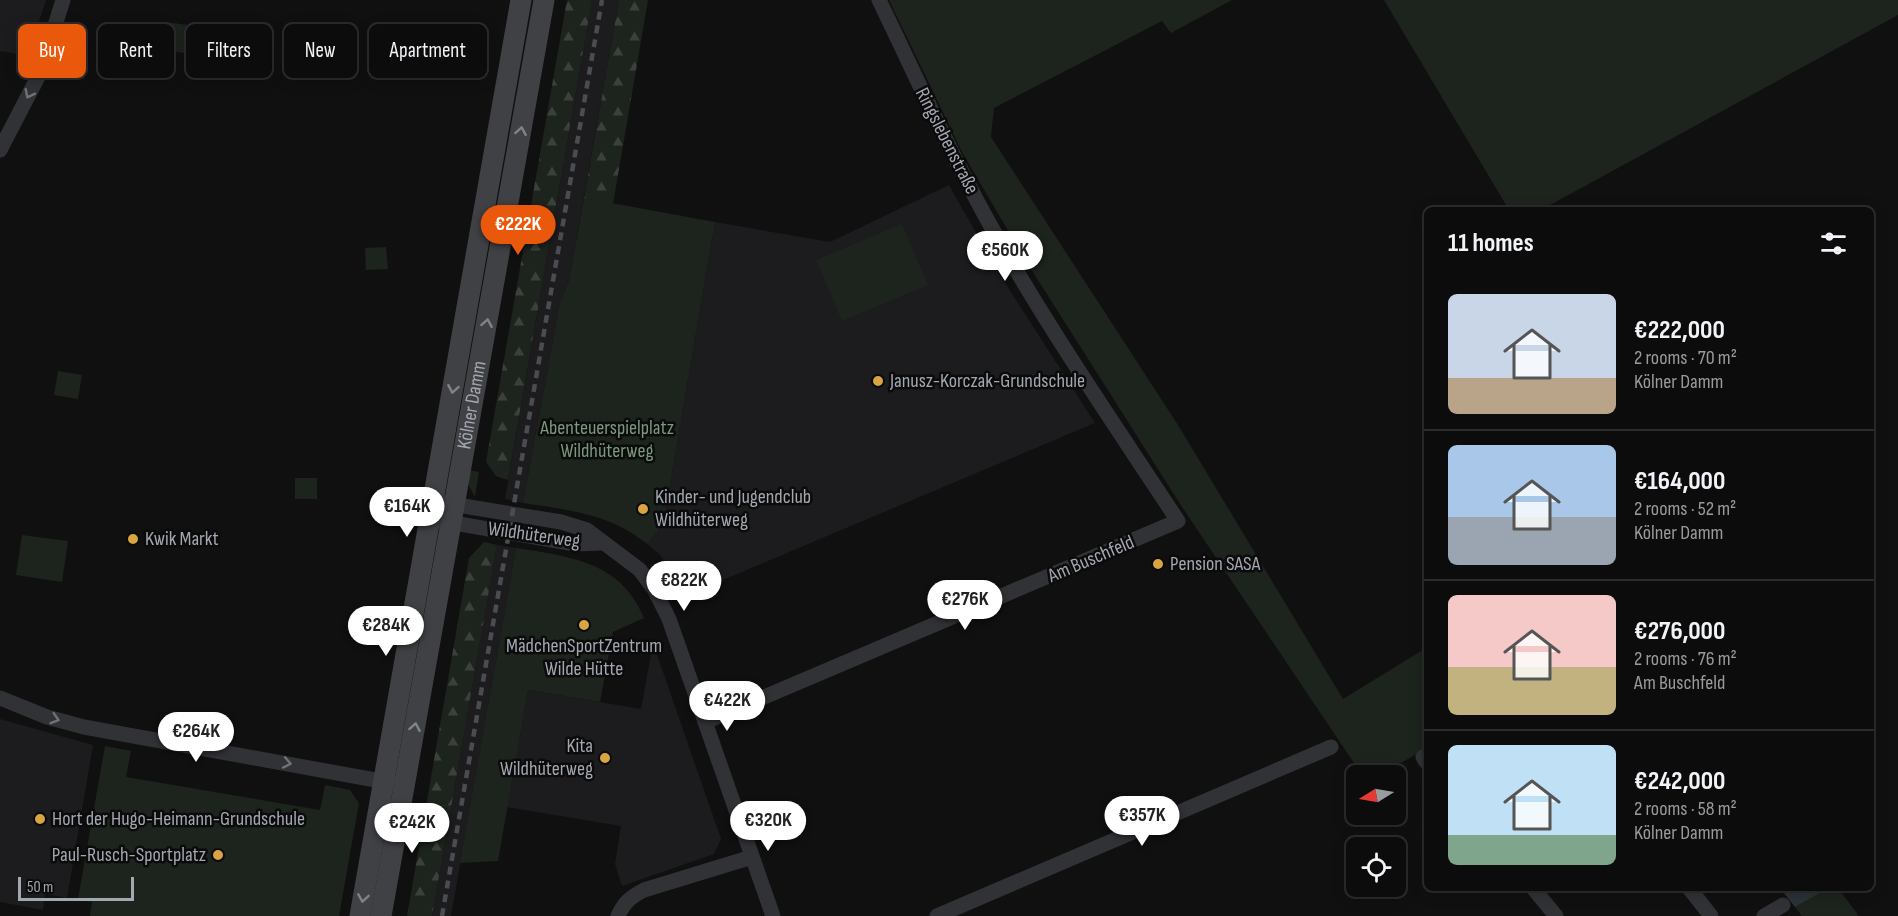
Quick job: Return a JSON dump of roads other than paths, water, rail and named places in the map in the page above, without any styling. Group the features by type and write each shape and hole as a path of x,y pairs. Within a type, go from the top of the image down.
{"street":[{"path":"0,150 39,73 63,0"},
{"name":"Kölner Damm","path":"442,512 521,0"},
{"name":"Kölner Damm","path":"360,916 394,783 442,512 544,0"},
{"name":"Ringslebenstraße","path":"879,0 949,147 988,222 1049,323 1178,521"},
{"name":"Wildhüterweg","path":"442,512 575,544 603,543 640,570 654,589 669,618 773,916"},
{"name":"Am Buschfeld","path":"705,722 1178,521"},
{"path":"0,698 47,717 84,727 394,783"},
{"path":"937,916 1331,747"},
{"name":"Kölner Damm","path":"381,916 394,783"},
{"path":"618,916 623,904 632,896 645,890 752,857"},
{"path":"1535,891 1556,916"},
{"path":"1691,891 1711,916"},
{"path":"1764,916 1783,905"}],"railway":[{"path":"442,916 602,0"}],"place":[{"name":"Janusz-Korczak-Grundschule","path":"878,381"},
{"name":"Kinder- und Jugendclub Wildhüterweg","path":"643,509"},
{"name":"Kwik Markt","path":"133,539"},
{"name":"Pension SASA","path":"1158,564"},
{"name":"MädchenSportZentrum Wilde Hütte","path":"584,625"},
{"name":"Kita Wildhüterweg","path":"605,758"},
{"name":"Hort der Hugo-Heimann-Grundschule","path":"40,819"},
{"name":"Paul-Rusch-Sportplatz","path":"218,855"}],"park label":[{"name":"Abenteuerspielplatz Wildhüterweg","path":"607,440"}]}
